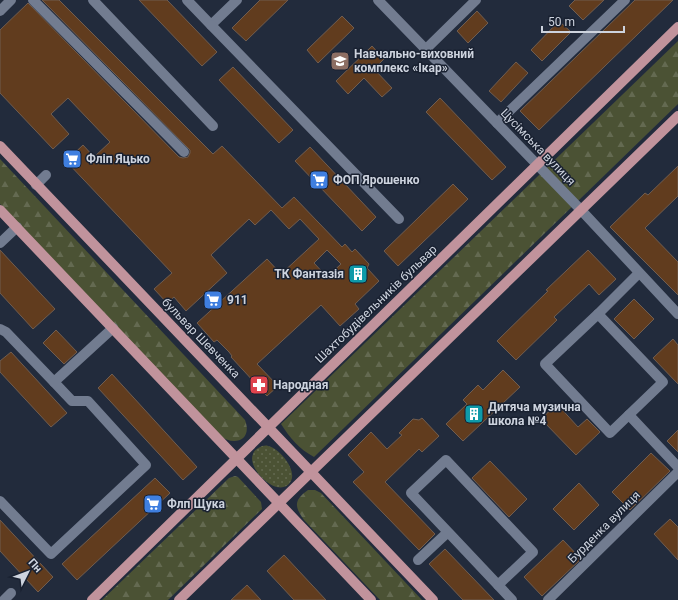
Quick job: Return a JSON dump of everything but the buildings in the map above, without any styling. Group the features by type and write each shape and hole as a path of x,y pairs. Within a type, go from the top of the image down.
{"main road":[{"name":"Шахтобудівельників бульвар","path":"92,600 536,164 678,27"},
{"path":"179,600 678,116"},
{"name":"бульвар Шевченка","path":"0,146 433,600"},
{"path":"0,210 371,600"}],"street":[{"path":"0,11 11,0"},
{"path":"33,0 184,152"},
{"path":"93,0 213,126"},
{"path":"187,0 399,219"},
{"path":"211,25 237,0"},
{"name":"Цусімська вулиця","path":"378,0 581,210 678,314"},
{"path":"426,49 476,0"},
{"path":"497,123 625,0"},
{"path":"36,185 46,175"},
{"path":"0,243 17,227"},
{"path":"598,314 663,382 610,433 545,364 639,273"},
{"path":"54,382 113,328"},
{"path":"0,330 6,332 72,401 88,400 146,464 51,554 0,501"},
{"path":"629,415 678,467"},
{"path":"498,585 533,552 446,460 412,493 512,600"},
{"name":"Бурденка вулиця","path":"552,599 678,472"},
{"path":"418,560 448,532"}],"green space":[{"path":"678,41 678,104 314,457 299,447 281,424"},
{"path":"0,159 245,420 247,427 244,437 240,440 230,441 219,435 0,204"},
{"path":"262,446 267,446 277,451 289,465 292,476 291,481 286,486 279,487 265,481 254,467 252,460 253,454 255,450"},
{"path":"235,476 238,477 261,502 262,509 168,600 102,600 229,478"},
{"path":"308,490 315,490 321,493 422,600 380,600 304,520 298,511 298,500"}],"place":[{"name":"Навчально-виховний комплекс «Ікар»","path":"340,61"},
{"name":"Фліп Яцько","path":"72,159"},
{"name":"ФОП Ярошенко","path":"319,180"},
{"name":"ТК Фантазія","path":"358,274"},
{"name":"911","path":"213,300"},
{"name":"Народная","path":"259,385"},
{"name":"Дитяча музична школа №4","path":"474,414"},
{"name":"Флп Щука","path":"153,504"}]}
